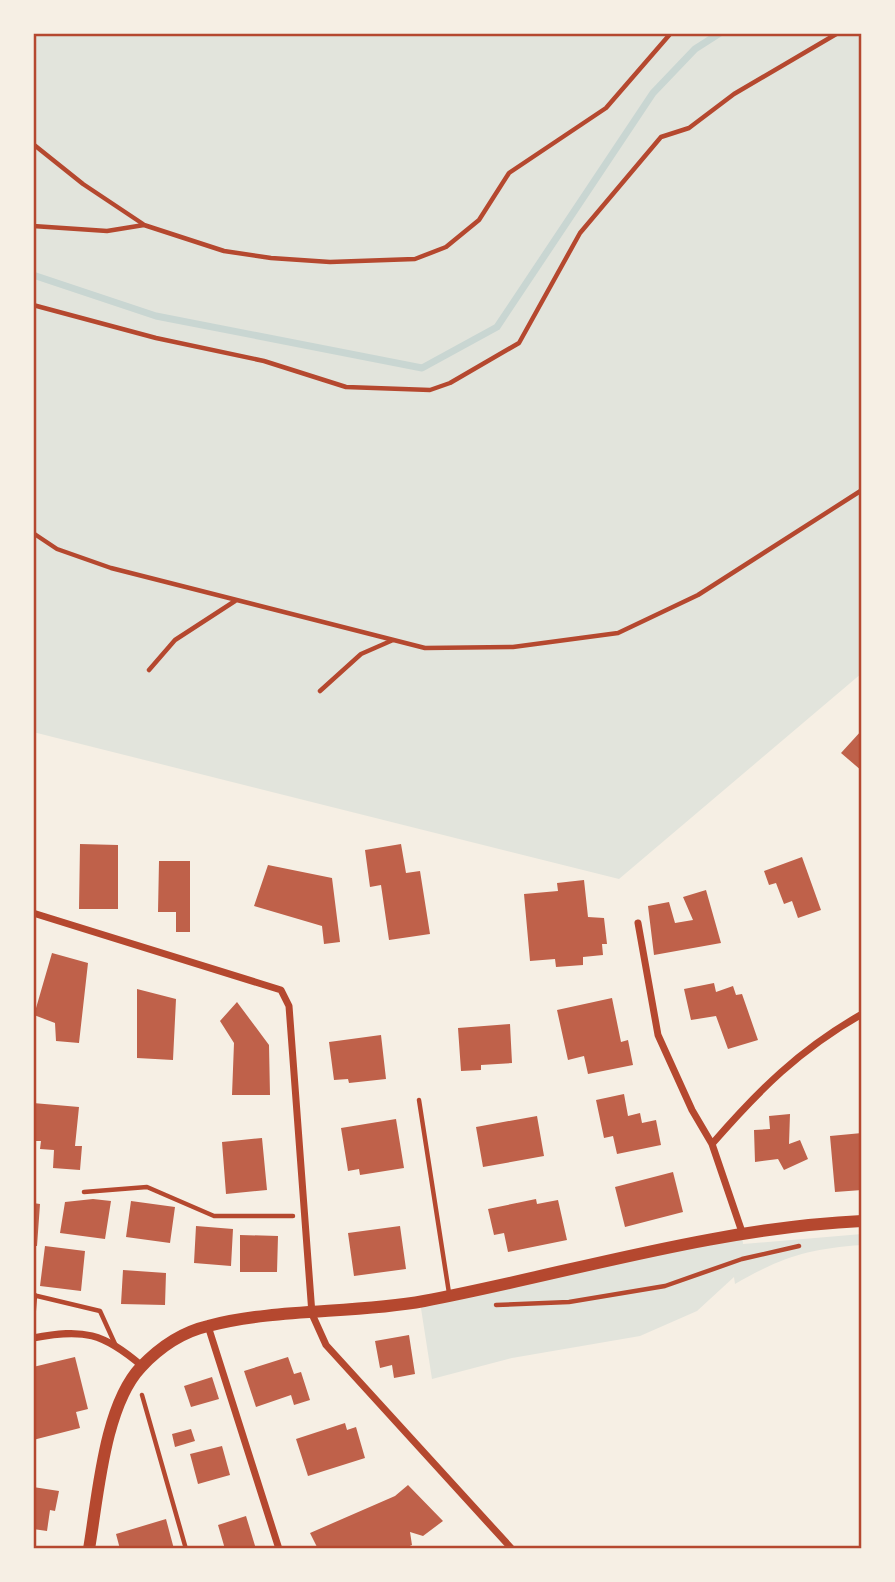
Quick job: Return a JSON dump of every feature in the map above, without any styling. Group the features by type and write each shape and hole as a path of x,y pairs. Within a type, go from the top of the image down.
{"street":[{"path":"33,913 281,990 289,1006 312,1314 326,1345 512,1549"},
{"path":"638,923 658,1035 692,1110 712,1144 742,1232"},
{"path":"712,1144 762,1087 826,1034 862,1014"},
{"path":"89,1549 113,1423 130,1381 142,1366 171,1342 208,1326 449,1296 742,1232 862,1221"},
{"path":"208,1326 279,1549"},
{"path":"33,1338 61,1332 90,1335 115,1343 142,1366"}],"lane":[{"path":"419,1100 449,1296"},
{"path":"33,1321 34,1295 100,1311 115,1343"}],"path":[{"path":"33,144 83,184 144,225 224,251 271,258 330,262 415,259 446,247 479,220 509,173 606,108 671,33"},
{"path":"33,305 156,338 264,361 346,387 430,390 450,383 519,343 580,233 662,137 689,128 734,93 838,33"},
{"path":"33,226 107,231 144,225"},
{"path":"33,533 57,549 111,568 425,648 513,646 618,633 698,595 862,490"},
{"path":"149,670 175,640 236,600"},
{"path":"320,691 361,654 393,640"},
{"path":"85,1192 147,1187 214,1216 305,1216"},
{"path":"569,1302 665,1286 743,1259 801,1245"},
{"path":"142,1366 142,1404 186,1549"}],"shaded area":[{"path":"33,33 862,33 862,673 619,879 33,732"},
{"path":"742,1232 743,1244 862,1234 862,1245 796,1256 767,1267 735,1284 734,1277 697,1311 640,1336 512,1358 432,1379 420,1302"}],"building":[{"path":"862,730 862,771 841,753"},
{"path":"80,844 118,845 118,909 79,909"},
{"path":"401,844 406,873 420,871 430,934 389,940 381,885 370,887 365,850"},
{"path":"802,857 821,910 798,918 792,901 784,904 776,883 769,885 764,871"},
{"path":"159,861 190,861 190,932 176,932 176,912 158,912"},
{"path":"268,865 332,878 340,942 324,944 322,926 254,906"},
{"path":"584,880 588,917 604,918 607,944 602,944 603,955 583,957 583,965 556,967 555,959 530,961 524,894 558,891 557,883"},
{"path":"706,890 721,943 654,955 648,906 669,902 675,923 693,920 683,897"},
{"path":"52,953 88,963 79,1043 56,1041 55,1023 34,1015"},
{"path":"714,983 716,992 733,986 736,995 742,994 758,1040 728,1049 716,1016 691,1020 684,989"},
{"path":"137,989 176,999 173,1060 137,1058"},
{"path":"612,998 621,1042 628,1040 633,1065 588,1074 584,1056 568,1060 557,1010"},
{"path":"237,1002 269,1045 270,1095 232,1095 234,1043 220,1021"},
{"path":"510,1024 512,1063 481,1065 481,1070 461,1071 458,1028"},
{"path":"381,1035 386,1079 349,1083 348,1079 334,1080 329,1042"},
{"path":"624,1094 628,1116 640,1113 642,1123 656,1120 661,1145 617,1154 613,1136 604,1138 596,1100"},
{"path":"33,1103 79,1107 75,1146 82,1146 80,1170 53,1168 54,1150 40,1149 41,1141 33,1141"},
{"path":"790,1114 789,1144 800,1140 808,1159 784,1170 778,1159 755,1162 754,1130 770,1129 769,1116"},
{"path":"537,1116 544,1156 483,1167 476,1127"},
{"path":"396,1119 404,1168 360,1175 359,1169 348,1171 341,1128"},
{"path":"862,1133 862,1190 835,1192 830,1136"},
{"path":"262,1138 267,1190 226,1194 222,1142"},
{"path":"673,1172 683,1212 625,1227 615,1187"},
{"path":"93,1199 111,1201 105,1239 60,1233 65,1202"},
{"path":"536,1199 537,1204 558,1200 567,1240 508,1252 504,1233 494,1235 488,1209"},
{"path":"131,1201 175,1207 170,1243 126,1237"},
{"path":"33,1203 40,1204 37,1246 33,1246"},
{"path":"196,1226 233,1229 231,1266 194,1263"},
{"path":"400,1226 406,1269 354,1276 348,1233"},
{"path":"240,1235 278,1236 277,1272 240,1272"},
{"path":"45,1246 85,1251 81,1291 40,1286"},
{"path":"123,1270 166,1273 165,1305 121,1304"},
{"path":"409,1335 415,1374 394,1378 392,1365 380,1368 375,1341"},
{"path":"75,1357 88,1409 76,1412 80,1428 33,1440 33,1367"},
{"path":"288,1357 294,1374 301,1372 310,1400 294,1405 291,1395 256,1407 244,1371"},
{"path":"212,1377 219,1399 191,1407 184,1386"},
{"path":"345,1423 347,1430 356,1427 365,1458 308,1476 296,1439"},
{"path":"191,1429 195,1441 175,1447 172,1434"},
{"path":"222,1446 230,1475 198,1484 190,1454"},
{"path":"408,1485 443,1521 423,1536 410,1532 412,1545 403,1549 318,1549 310,1533 395,1496"},
{"path":"33,1487 59,1491 55,1511 50,1510 47,1531 33,1529"},
{"path":"246,1516 256,1549 225,1549 218,1525"},
{"path":"166,1519 174,1549 120,1549 116,1534"}],"waterway":[{"path":"33,275 156,316 422,368 497,327 653,93 695,49 720,33"}]}
